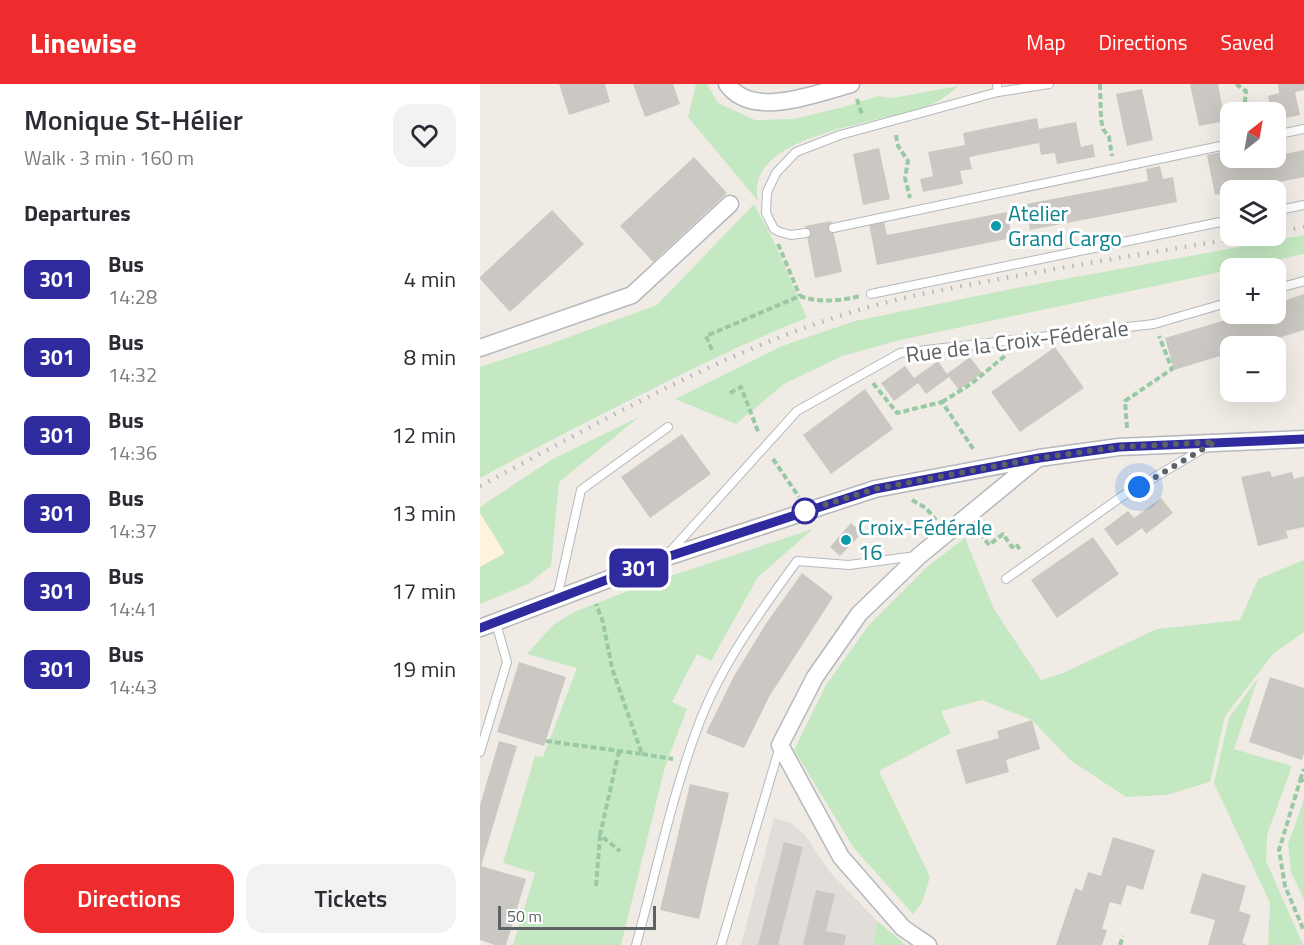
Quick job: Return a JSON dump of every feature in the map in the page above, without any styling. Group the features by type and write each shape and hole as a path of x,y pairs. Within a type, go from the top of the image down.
{"street":[{"path":"727,84 732,91 748,101 774,102 851,84"},
{"path":"480,348 632,295 730,204"},
{"name":"Rue de la Croix-Fédérale","path":"488,626 664,558 875,489 1039,458 1119,447 1304,439"},
{"path":"928,945 903,928 841,857 780,745 815,677 859,614 919,556 1039,458"}],"lane":[{"path":"806,233 791,235 774,229 766,213 767,192 776,173 796,152 840,135 998,88 1049,84"},
{"path":"1286,133 1304,129"},
{"path":"833,228 1220,146"},
{"path":"1286,209 1304,205"},
{"path":"871,294 1220,222"},
{"path":"1286,286 1304,281"},
{"name":"Rue de la Croix-Fédérale","path":"664,558 797,411 900,353 1154,324 1220,305"},
{"path":"557,599 581,490 668,427"},
{"path":"1006,579 1121,497 1215,442"},
{"path":"636,945 697,728 729,662 755,619 797,561 849,565 919,556"},
{"path":"480,752 507,662 488,626"},
{"path":"721,945 780,745"}],"path":[{"path":"1100,84 1101,119 1103,129 1109,138 1112,155"},
{"path":"1236,84 1246,91 1245,102"},
{"path":"858,100 864,122"},
{"path":"897,138 898,146 908,161 905,178 913,210"},
{"path":"786,264 800,296"},
{"path":"712,350 706,336 800,296 811,300 831,300 871,294"},
{"path":"1127,428 1125,401 1172,369 1159,337"},
{"path":"865,373 897,413 942,402 971,384 1025,340"},
{"path":"730,393 741,387 765,447 808,510"},
{"path":"942,402 974,450"},
{"path":"906,496 926,508 937,522"},
{"path":"980,533 989,545 1003,534 1012,547 1017,545"},
{"path":"594,599 603,622 612,668 642,754"},
{"path":"546,741 669,759"},
{"path":"596,886 600,835 619,751"},
{"path":"1304,769 1279,850 1286,886 1304,931"},
{"path":"600,835 620,851"},
{"path":"1120,945 1123,936"}],"shaded area":[{"path":"480,513 505,554 480,567"},
{"path":"774,818 791,823 805,835 830,872 877,921 873,945 741,945"}],"green space":[{"path":"696,84 707,84 718,103 755,120 793,119 878,96 892,98 959,86 937,102 826,133 797,144 773,159 759,177 758,201 688,117"},
{"path":"754,204 773,240 807,318 664,383 480,478 480,367 657,305"},
{"path":"1304,235 1304,254 1285,258 1220,258 1220,272 900,340 842,356 784,384 736,424 675,399 782,346 855,321 1011,289 1244,246 1286,246 1286,238"},
{"path":"639,417 559,482 551,566 528,584 480,604 480,567 505,553 480,513 480,507 551,460"},
{"path":"813,529 758,577 711,661 697,654 672,702 687,709 665,767 621,945 513,945 535,873 503,863 535,756 543,757 577,668 527,654 553,625 574,612 646,584"},
{"path":"965,538 994,609 1041,680 1063,673 1157,629 1240,620 1258,579 1304,560 1304,632 1274,653 1225,716 1210,782 1166,795 1126,797 1070,760 1032,720 982,700 941,711 951,733 879,771 930,877 922,903 913,914 854,848 794,750 826,685 869,625 928,566"},
{"path":"1258,678 1234,749 1292,766 1267,835 1266,861 1303,945 1268,945 1270,903 1214,783 1229,718"},
{"path":"1304,799 1304,900 1291,872 1288,844"},
{"path":"877,921 906,945 873,945"}],"building":[{"path":"559,84 605,84 610,102 569,115"},
{"path":"633,84 673,84 680,104 645,117"},
{"path":"1190,84 1218,84 1221,102 1220,122 1199,126"},
{"path":"1278,84 1304,84 1304,90 1295,92 1300,115 1286,118 1286,102 1269,102 1268,96 1279,93"},
{"path":"1142,89 1153,140 1127,146 1116,94"},
{"path":"1037,118 1039,129 1076,122 1081,147 1093,144 1095,157 1057,164 1055,153 1041,155 1039,143 969,157 972,169 960,171 963,184 923,192 920,179 933,176 928,152 965,145 963,133"},
{"path":"879,148 890,199 863,205 853,154"},
{"path":"1304,150 1304,177 1286,181 1220,180 1220,194 1215,195 1207,155 1220,152 1220,168 1286,168 1286,154"},
{"path":"694,157 727,193 653,262 620,226"},
{"path":"1160,166 1163,179 1173,177 1177,202 1030,230 1026,204 1148,181 1146,169"},
{"path":"552,210 584,244 510,312 480,277"},
{"path":"1007,212 1012,238 877,265 869,224 884,221 887,235"},
{"path":"831,221 842,272 815,278 805,226"},
{"path":"1304,294 1304,330 1284,336 1220,336 1220,356 1174,370 1165,338 1220,322 1220,324 1286,324 1286,300"},
{"path":"1055,347 1084,388 1020,432 991,392"},
{"path":"970,357 982,373 959,390 949,377 926,394 918,383 894,401 881,383 905,366 914,378 938,361 947,374"},
{"path":"865,389 893,429 831,474 803,435"},
{"path":"682,434 711,474 650,518 621,477"},
{"path":"1270,471 1272,477 1292,472 1294,479 1304,476 1304,527 1286,531 1288,538 1258,546 1241,477"},
{"path":"1161,498 1173,513 1146,534 1142,528 1117,546 1104,529 1128,511 1134,518"},
{"name":"Croix-Fédérale 16","path":"851,523 862,533 840,556 830,547"},
{"path":"1093,537 1119,574 1057,618 1031,580"},
{"path":"802,573 833,597 769,697 744,748 706,733 734,676 765,625"},
{"path":"519,662 566,677 544,746 497,732"},
{"path":"1270,677 1304,688 1304,753 1302,760 1249,742"},
{"path":"1032,720 1040,749 1006,760 1009,772 966,784 956,750 999,738 997,731"},
{"path":"499,741 517,746 481,866 526,879 506,945 495,945 480,940 480,805"},
{"path":"690,784 729,793 699,919 660,910"},
{"path":"1113,837 1155,850 1143,890 1127,885 1121,905 1110,902 1102,929 1107,930 1102,945 1056,945 1075,888 1082,891 1088,872 1101,876"},
{"path":"784,842 803,847 778,945 758,945"},
{"path":"1202,873 1246,886 1239,911 1251,915 1242,943 1247,945 1208,945 1215,920 1190,913"},
{"path":"816,890 835,894 826,931 846,935 844,945 803,945"}],"railway":[{"path":"1286,230 1304,227"},
{"path":"480,486 614,414 705,369 798,330 846,314 965,285 1220,241"}],"bus line":[{"name":"301","path":"480,628 664,558 875,489 1039,458 1119,447 1304,439"}],"place":[{"name":"Atelier Grand Cargo","path":"996,226"},
{"name":"Croix-Fédérale 16","path":"846,540"}],"route":[{"path":"805,511 875,489 1039,458 1119,447 1215,442 1139,487"}]}
